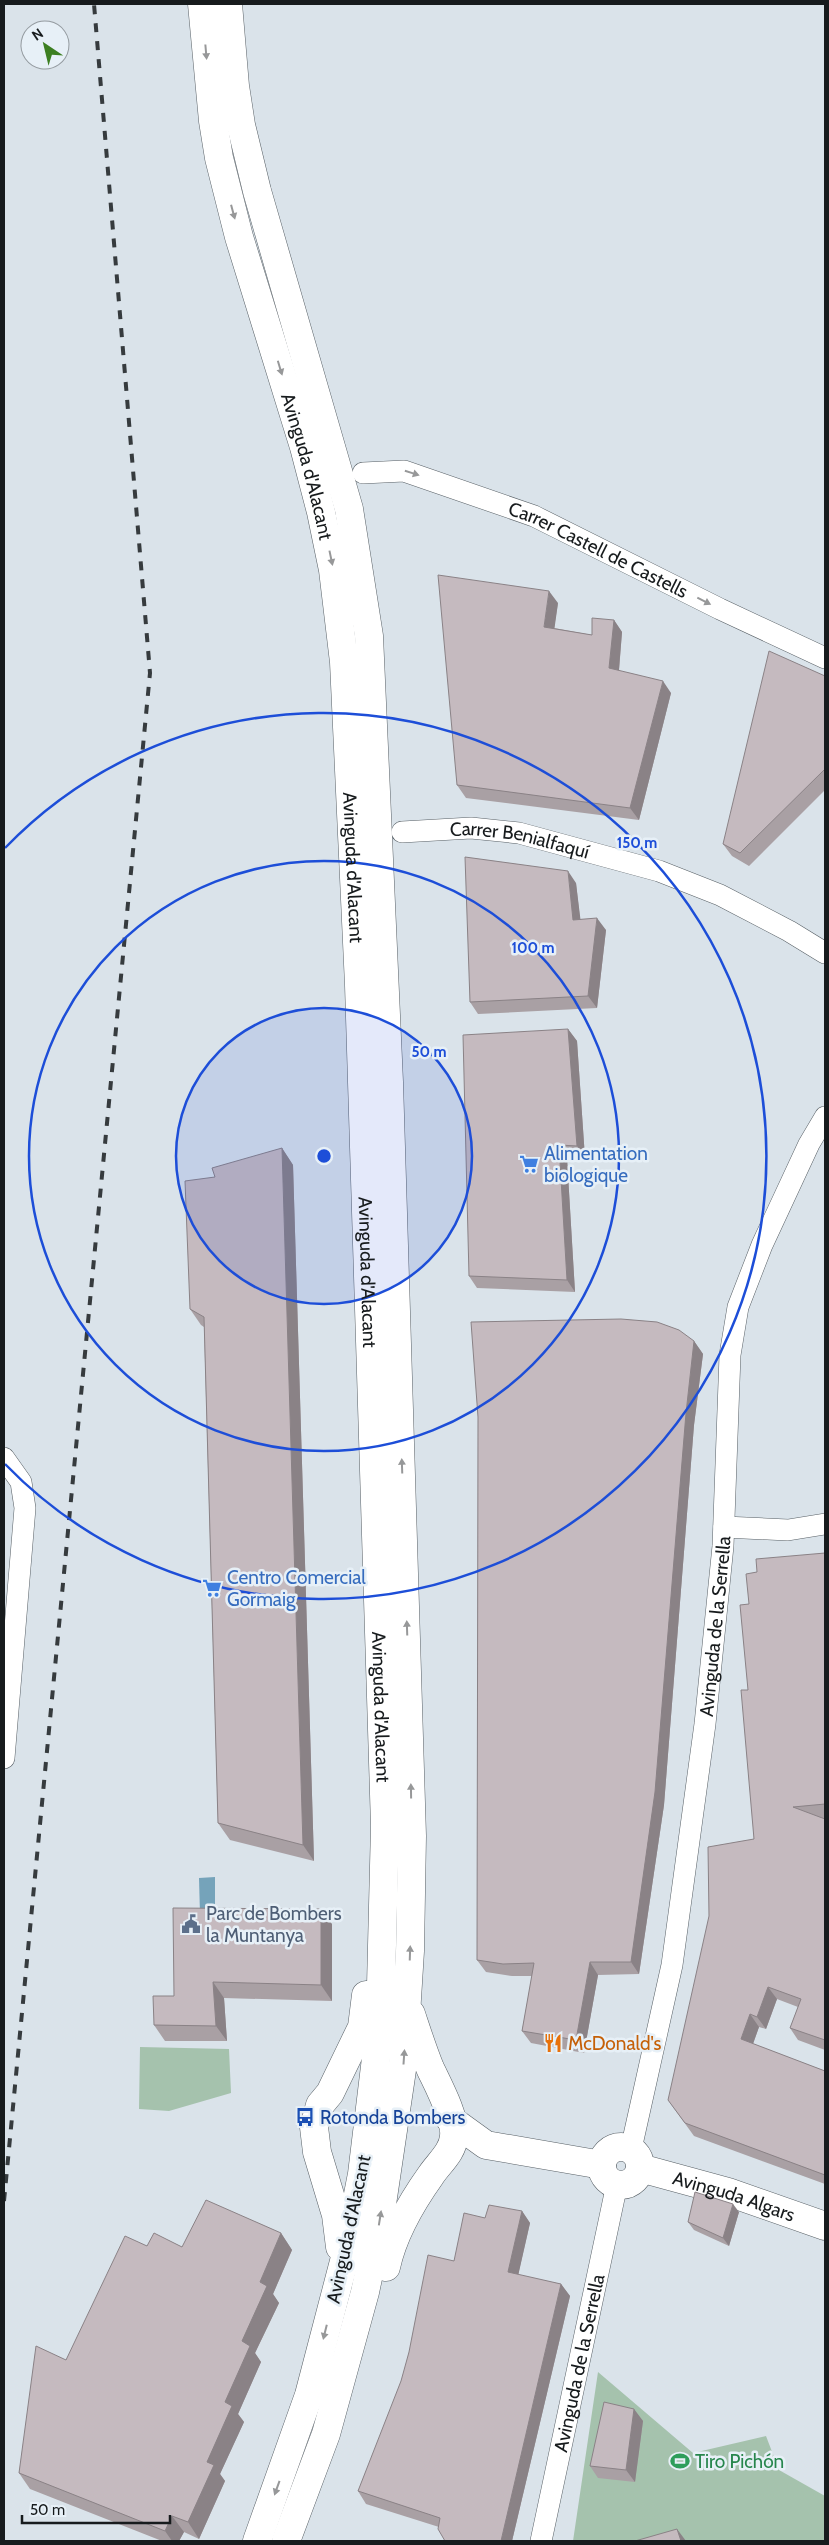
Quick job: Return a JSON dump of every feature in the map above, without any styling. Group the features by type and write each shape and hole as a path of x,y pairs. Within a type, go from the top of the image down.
{"main road":[{"name":"Avinguda d'Alacant","path":"202,4 210,92 219,158 239,237 304,447 321,512 333,570 344,662 359,985 386,1826 380,2025 373,2081 374,2176 365,2292 326,2434 286,2541"},
{"name":"Avinguda d'Alacant","path":"228,4 235,86 241,125 256,191 349,509 369,636 388,1052 408,1647 412,1836 408,2002 401,2084 374,2176 342,2268 309,2395 257,2541"},
{"path":"330,2093 362,2027 368,1958 384,1906"},
{"path":"326,2434 363,2363 391,2246 436,2169 445,2159 454,2136 449,2113 430,2066 408,2002"},
{"path":"342,2268 336,2215 316,2152 314,2139 316,2118 320,2105 342,2082 350,2080 373,2081 419,2086 438,2094 449,2113 486,2146 631,2182 636,2178 635,2158"},
{"path":"316,2152 338,2168 402,2181 436,2169 486,2146"},
{"name":"Avinguda Algars","path":"635,2158 825,2226"}],"street":[{"name":"Carrer Castell de Castells","path":"363,473 404,470 534,516 720,609 825,658"},
{"name":"Carrer Benialfaquí","path":"402,832 471,828 519,833 659,871 720,895 789,930 825,953"},
{"name":"Avinguda de la Serrella","path":"635,2158 672,1965 706,1724 724,1526 730,1355 738,1308 762,1246 809,1144 825,1117"},
{"path":"4,1458 21,1482 26,1508 4,1758"},
{"path":"724,1526 788,1530 825,1524"},
{"name":"Avinguda de la Serrella","path":"540,2541 609,2175"}],"green space":[{"path":"140,2047 229,2049 231,2093 169,2111 139,2109"},
{"name":"Tiro Pichón","path":"598,2372 693,2453 766,2436 779,2470 825,2496 825,2541 573,2541"}],"water":[{"path":"215,1877 215,1915 200,1915 199,1878"}],"building":[{"path":"438,575 549,591 544,627 592,635 592,618 614,620 609,668 663,681 630,808 457,785"},
{"path":"769,651 825,676 825,769 740,853 723,844"},
{"path":"465,857 568,871 573,920 597,918 588,996 470,1002"},
{"path":"568,1029 577,1146 559,1145 567,1280 469,1276 463,1035"},
{"path":"282,1148 303,1845 218,1823 204,1317 190,1309 185,1181 215,1177 212,1168"},
{"path":"621,1319 657,1322 679,1330 694,1341 686,1413 655,1792 631,1962 590,1962 576,2040 522,2031 534,1963 503,1964 477,1960 478,1417 471,1322"},
{"path":"825,1553 825,1804 793,1807 825,1819 825,2040 790,2028 801,1999 768,1987 757,2017 750,2014 741,2039 825,2071 825,2175 685,2123 668,2100 709,1916 708,1847 754,1839 741,1690 748,1690 740,1605 749,1604 746,1574 757,1572 756,1559"},
{"path":"173,1908 321,1909 321,1985 213,1982 216,2026 154,2025 153,1996 174,1996"},
{"path":"695,2192 733,2204 723,2238 688,2222"},
{"path":"206,2200 281,2233 260,2282 267,2286 242,2341 250,2346 225,2402 232,2406 207,2462 214,2465 188,2522 172,2516 165,2531 19,2473 36,2346 66,2360 125,2236 147,2246 154,2233 182,2247"},
{"path":"489,2205 522,2211 508,2272 561,2284 501,2541 445,2541 438,2529 440,2518 358,2491 401,2381 409,2352 428,2255 454,2261 464,2213 485,2218"},
{"path":"604,2402 634,2409 626,2470 590,2466"},
{"path":"677,2529 681,2541 635,2541"}],"railway":[{"path":"4,2201 150,673 94,4"}],"place":[{"name":"Alimentation biologique","path":"529,1164"},
{"name":"Centro Comercial Gormaig","path":"212,1588"},
{"name":"Parc de Bombers la Muntanya","path":"191,1924"},
{"name":"McDonald's","path":"553,2043"},
{"name":"Rotonda Bombers","path":"305,2117"},
{"name":"Tiro Pichón","path":"680,2461"}]}
